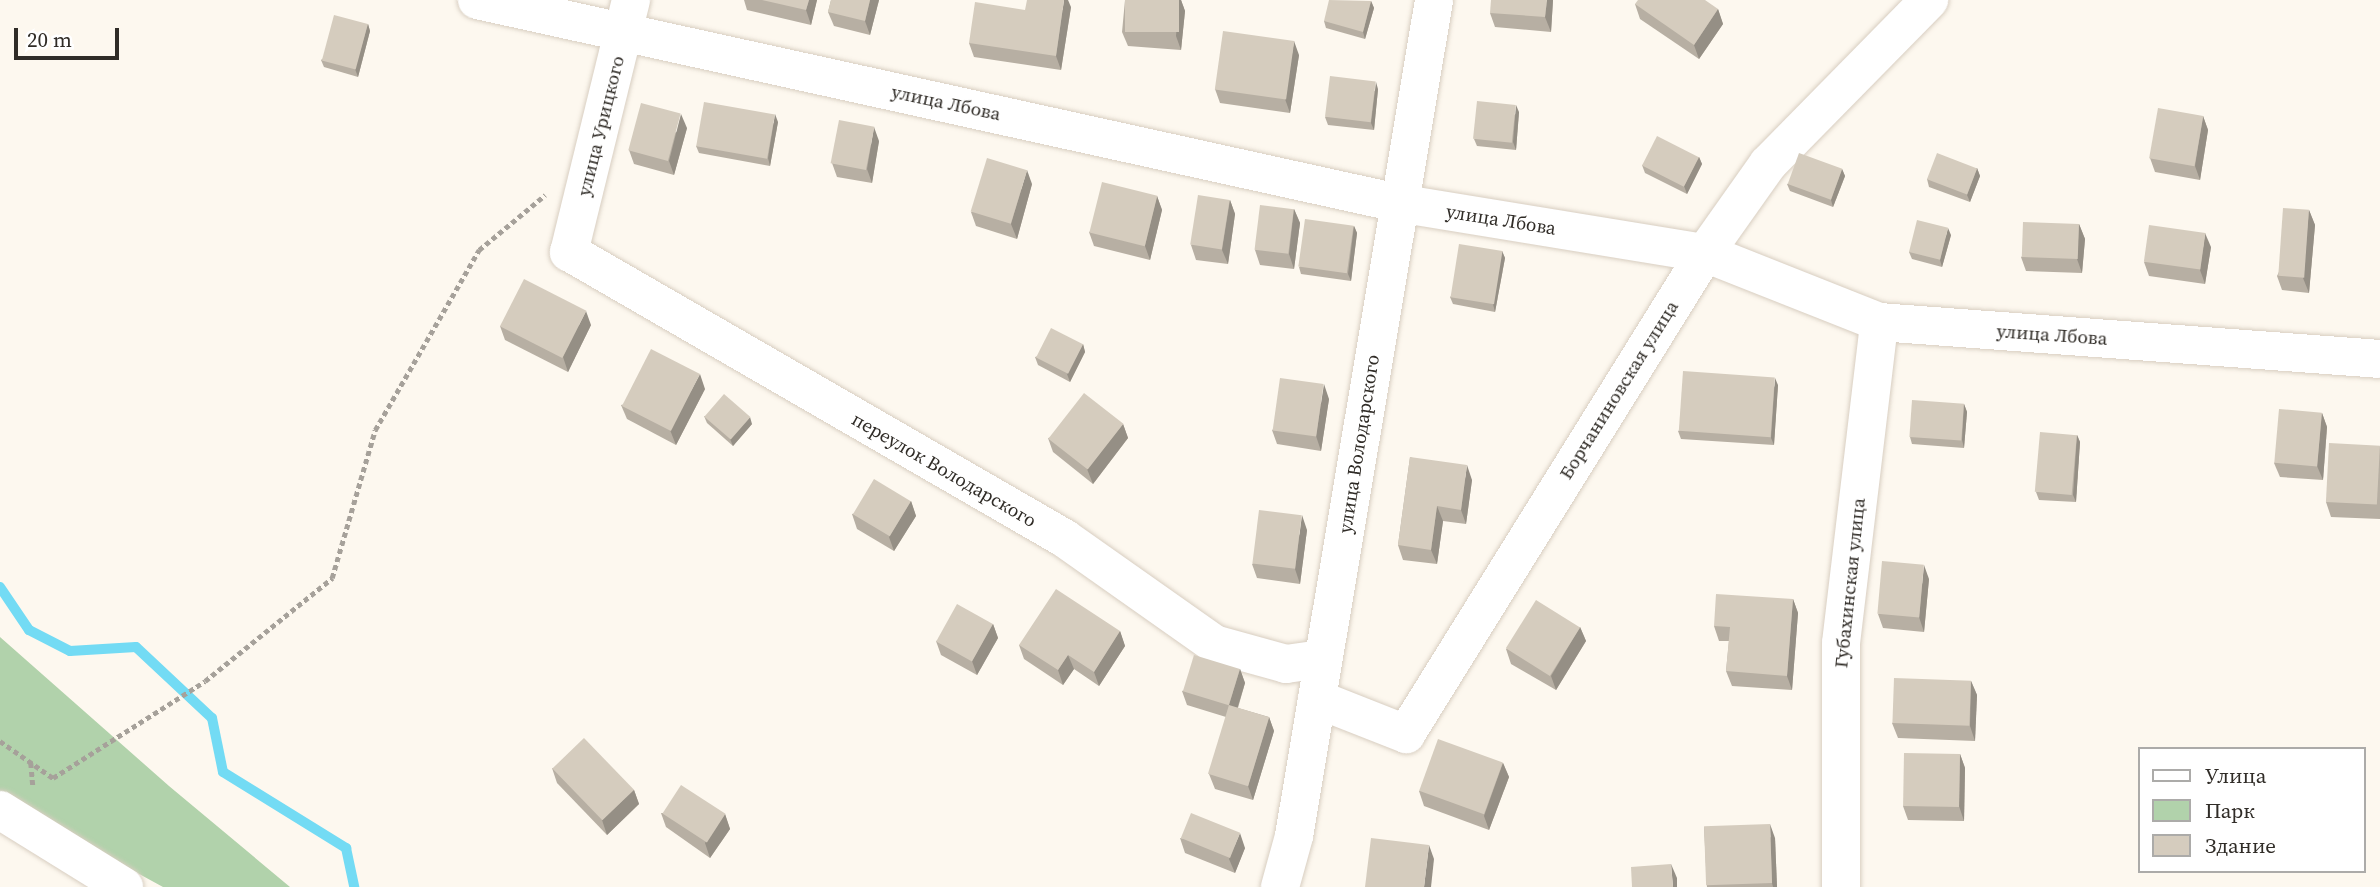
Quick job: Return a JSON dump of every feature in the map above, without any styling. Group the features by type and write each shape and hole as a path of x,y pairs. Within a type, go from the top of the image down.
{"street":[{"name":"улица Лбова","path":"477,0 628,16 1398,203 1705,253 1880,322 2380,359"},
{"name":"улица Володарского","path":"1280,887 1294,836 1434,0"},
{"name":"Борчаниновская улица","path":"1317,699 1406,734 1705,253 1768,164 1929,0"},
{"name":"улица Урицкого","path":"569,252 628,16"},
{"name":"переулок Володарского","path":"569,252 1063,538 1214,644 1286,664 1323,659"},
{"name":"Губахинская улица","path":"1840,887 1840,643 1880,322"},
{"path":"0,810 124,887"}],"path":[{"path":"0,741 53,778 114,742 205,681 332,578 375,430 479,250 552,189"}],"green space":[{"path":"0,637 169,786 290,887 163,887 0,798"}],"building":[{"path":"762,0 809,0 806,10"},
{"path":"831,0 870,0 865,21 828,12"},
{"path":"1027,0 1064,0 1056,56 969,43 975,2 1025,10"},
{"path":"1125,0 1179,0 1179,32 1125,32"},
{"path":"1329,0 1371,1 1363,32 1324,21"},
{"path":"1491,0 1547,0 1545,17 1490,13"},
{"path":"1638,0 1705,0 1718,9 1694,45 1635,4"},
{"path":"334,15 368,24 356,69 322,60"},
{"path":"1223,31 1294,41 1286,99 1215,89"},
{"path":"1330,76 1376,82 1371,122 1325,117"},
{"path":"1477,101 1516,105 1512,143 1473,139"},
{"path":"704,102 775,115 767,159 696,146"},
{"path":"641,103 681,114 668,161 628,150"},
{"path":"2158,108 2203,116 2194,166 2149,158"},
{"path":"839,120 874,127 866,170 831,163"},
{"path":"1657,136 1699,157 1684,187 1642,165"},
{"path":"1799,153 1842,169 1831,200 1788,184"},
{"path":"1937,153 1977,168 1967,195 1927,179"},
{"path":"987,158 1027,170 1011,224 971,212"},
{"path":"1102,182 1157,196 1145,246 1089,232"},
{"path":"1198,195 1230,200 1222,249 1190,244"},
{"path":"1260,205 1294,209 1288,254 1255,250"},
{"path":"2283,208 2309,210 2304,278 2278,276"},
{"path":"1305,219 1354,226 1347,273 1298,267"},
{"path":"1917,220 1948,228 1940,260 1909,252"},
{"path":"2023,222 2079,224 2078,259 2022,257"},
{"path":"2149,225 2205,233 2200,270 2144,262"},
{"path":"1459,244 1502,251 1494,304 1451,297"},
{"path":"524,279 586,311 562,358 500,326"},
{"path":"1051,328 1083,344 1068,374 1036,357"},
{"path":"651,349 700,374 671,431 622,406"},
{"path":"1683,371 1775,377 1771,437 1679,431"},
{"path":"1280,378 1324,384 1316,437 1273,430"},
{"path":"1084,393 1123,424 1088,469 1048,439"},
{"path":"724,394 750,417 731,440 704,417"},
{"path":"1912,400 1964,404 1961,441 1909,437"},
{"path":"2279,409 2322,413 2317,467 2274,463"},
{"path":"2040,432 2077,435 2072,495 2035,492"},
{"path":"2329,443 2380,446 2377,505 2326,502"},
{"path":"1410,457 1467,465 1461,510 1437,506 1431,550 1398,545"},
{"path":"874,479 911,501 890,536 853,514"},
{"path":"1259,510 1302,515 1295,569 1252,564"},
{"path":"1882,561 1924,565 1919,617 1877,614"},
{"path":"1056,589 1120,631 1094,672 1068,655 1058,670 1019,645"},
{"path":"1716,594 1793,599 1787,676 1726,671 1730,627 1714,626"},
{"path":"1536,600 1580,628 1550,676 1506,648"},
{"path":"957,604 993,624 972,661 936,642"},
{"path":"1194,655 1240,669 1229,705 1183,691"},
{"path":"1894,678 1971,681 1969,726 1892,723"},
{"path":"1229,705 1269,717 1248,786 1208,774"},
{"path":"584,738 634,790 602,820 552,769"},
{"path":"1438,739 1503,763 1484,814 1419,791"},
{"path":"1904,753 1960,754 1959,807 1903,806"},
{"path":"681,785 725,814 707,842 662,814"},
{"path":"1191,813 1240,833 1230,858 1181,838"},
{"path":"1770,824 1772,883 1706,885 1704,826"},
{"path":"1371,838 1429,845 1424,887 1365,887"},
{"path":"1671,864 1673,887 1632,887 1631,867"}],"waterway":[{"path":"0,587 29,630 70,651 136,647 212,718 223,772 346,848 354,887"}]}
